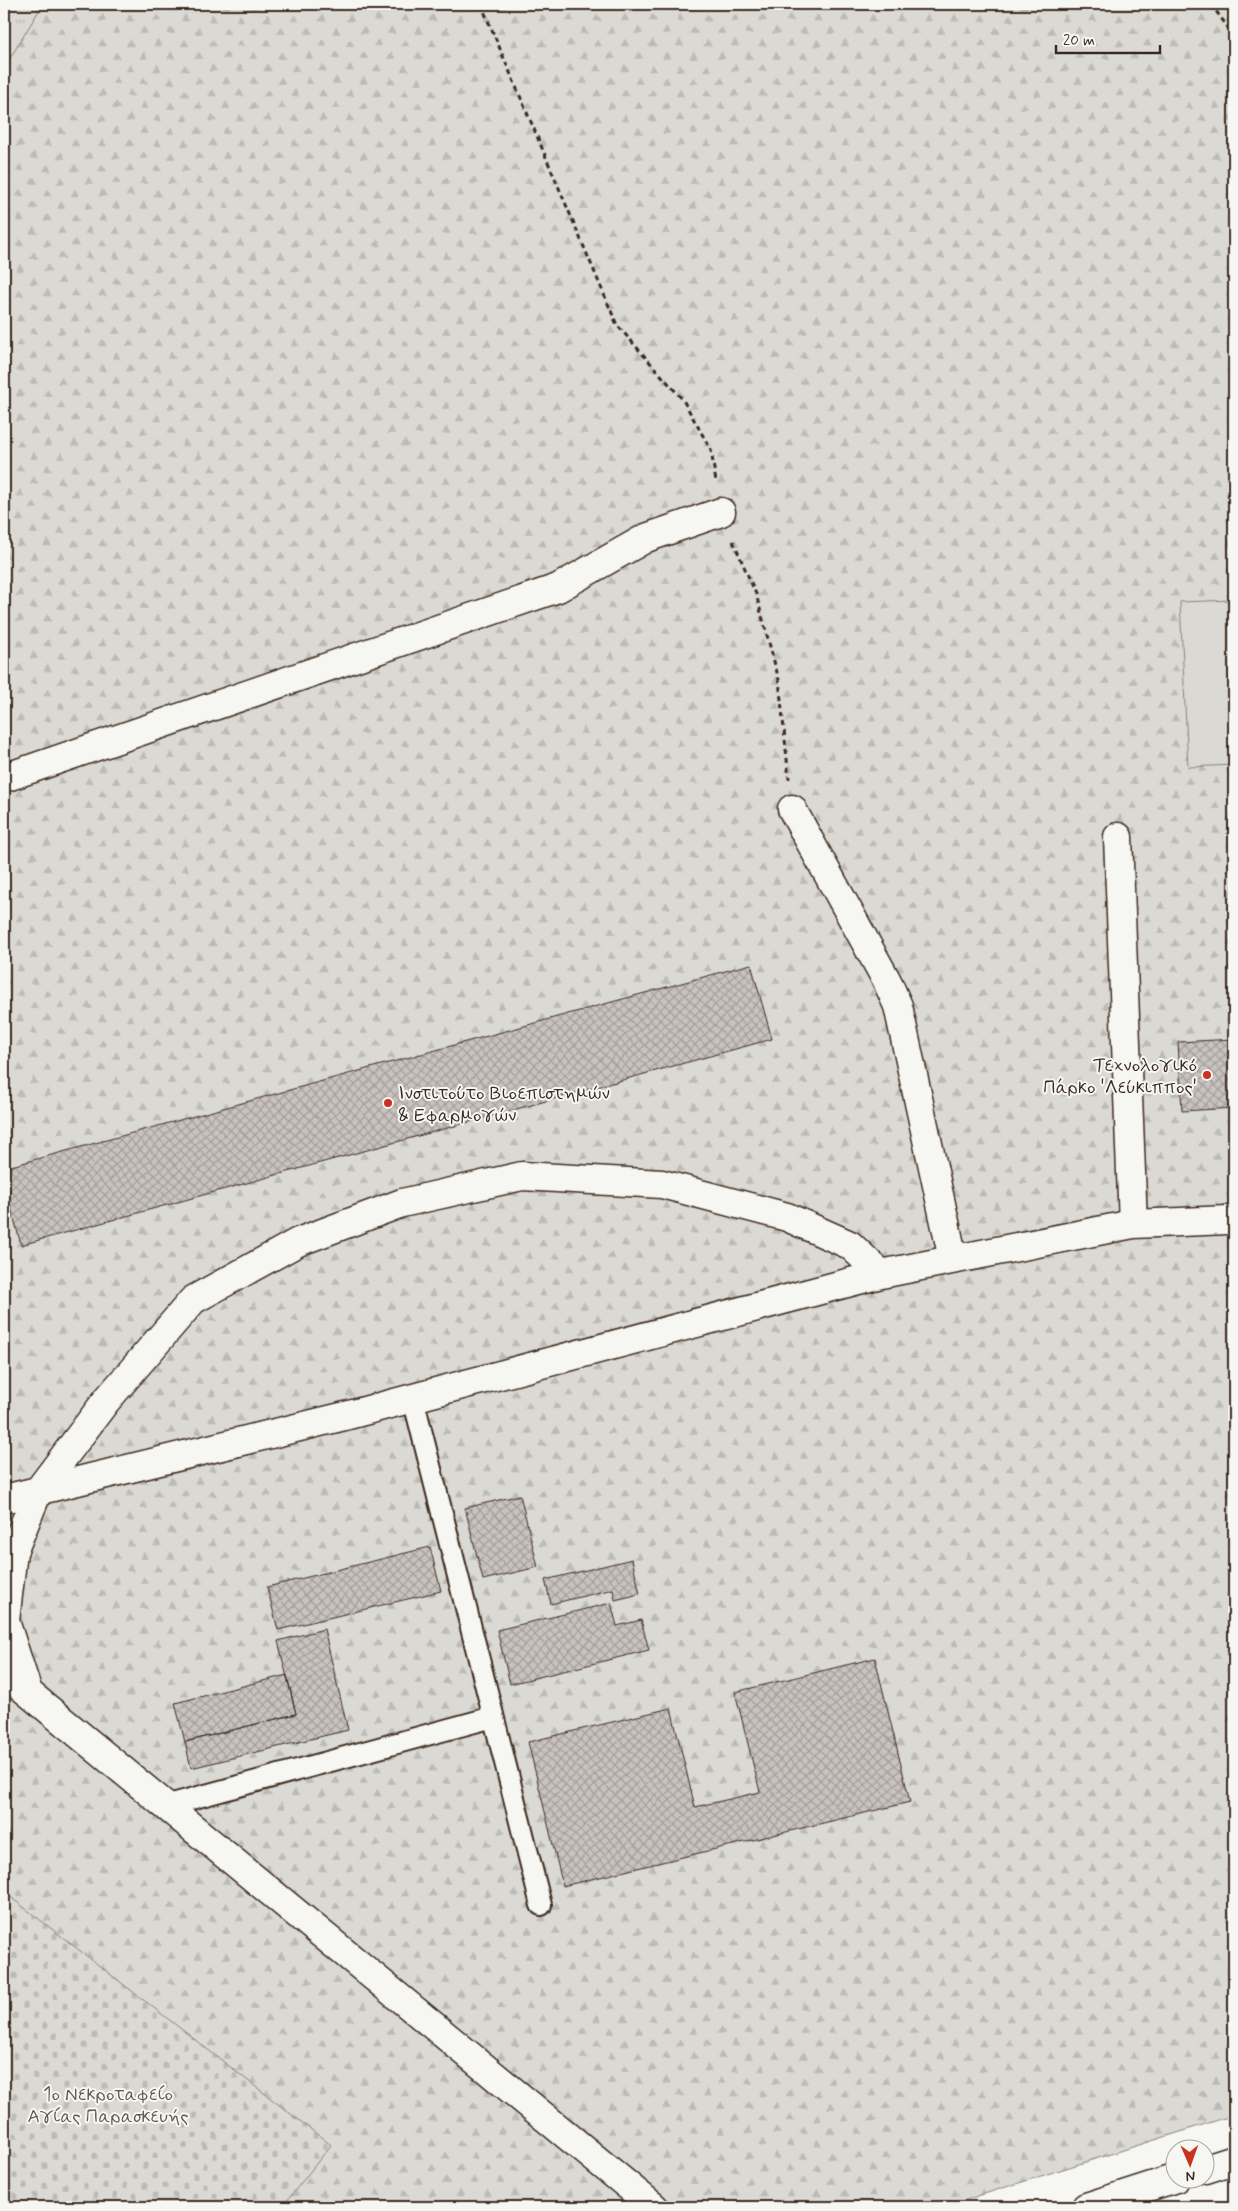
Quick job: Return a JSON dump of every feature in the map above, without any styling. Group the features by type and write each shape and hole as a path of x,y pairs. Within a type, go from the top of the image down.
{"street":[{"path":"4,778 558,588 646,538 721,512"},
{"path":"792,810 887,981 898,1006 953,1259"},
{"path":"1118,837 1134,1224"},
{"path":"28,1692 5,1621 13,1552 38,1491 106,1401 193,1300 298,1242 402,1203 522,1176 662,1184 787,1217 850,1245 881,1274"},
{"path":"4,1499 413,1398 881,1274 1134,1224 1228,1220"},
{"path":"4,1673 654,2207"},
{"path":"1216,2166 1234,2160"},
{"path":"1086,2207 1166,2181"}],"lane":[{"path":"413,1398 541,1906"},
{"path":"165,1806 493,1717"}],"path":[{"path":"481,4 617,325 683,400 711,450 721,512 756,594 779,680 792,810"},
{"path":"1211,4 1234,36"}],"green space":[{"path":"4,4 43,4 5,68 4,68"},
{"path":"43,4 1234,4 1234,2115 943,2207 4,2207 4,68"},
{"path":"1234,600 1234,765 1188,767 1180,602"},
{"name":"1ο Νεκροταφείο Αγίας Παρασκευής","path":"4,1892 331,2145 282,2207 4,2207"}],"building":[{"name":"Ινστιτούτο Βιοεπιστημών & Εφαρμογών","path":"751,964 772,1039 21,1245 4,1181 4,1168"},
{"name":"Τεχνολογικό Πάρκο 'Λεύκιππος'","path":"1234,1039 1234,1108 1182,1111 1178,1042"},
{"path":"520,1495 538,1567 483,1580 465,1508"},
{"path":"430,1547 441,1591 278,1630 267,1587"},
{"path":"632,1559 640,1594 615,1600 613,1589 551,1604 545,1580"},
{"path":"611,1603 617,1626 641,1620 649,1650 510,1684 497,1630"},
{"path":"324,1629 348,1730 191,1768 185,1742 296,1714 278,1641"},
{"path":"875,1658 910,1802 563,1886 528,1742 671,1708 695,1807 760,1792 735,1692"},
{"path":"287,1675 296,1714 185,1742 175,1703"}],"place":[{"name":"Τεχνολογικό Πάρκο 'Λεύκιππος'","path":"1207,1075"},
{"name":"Ινστιτούτο Βιοεπιστημών & Εφαρμογών","path":"388,1103"}]}
